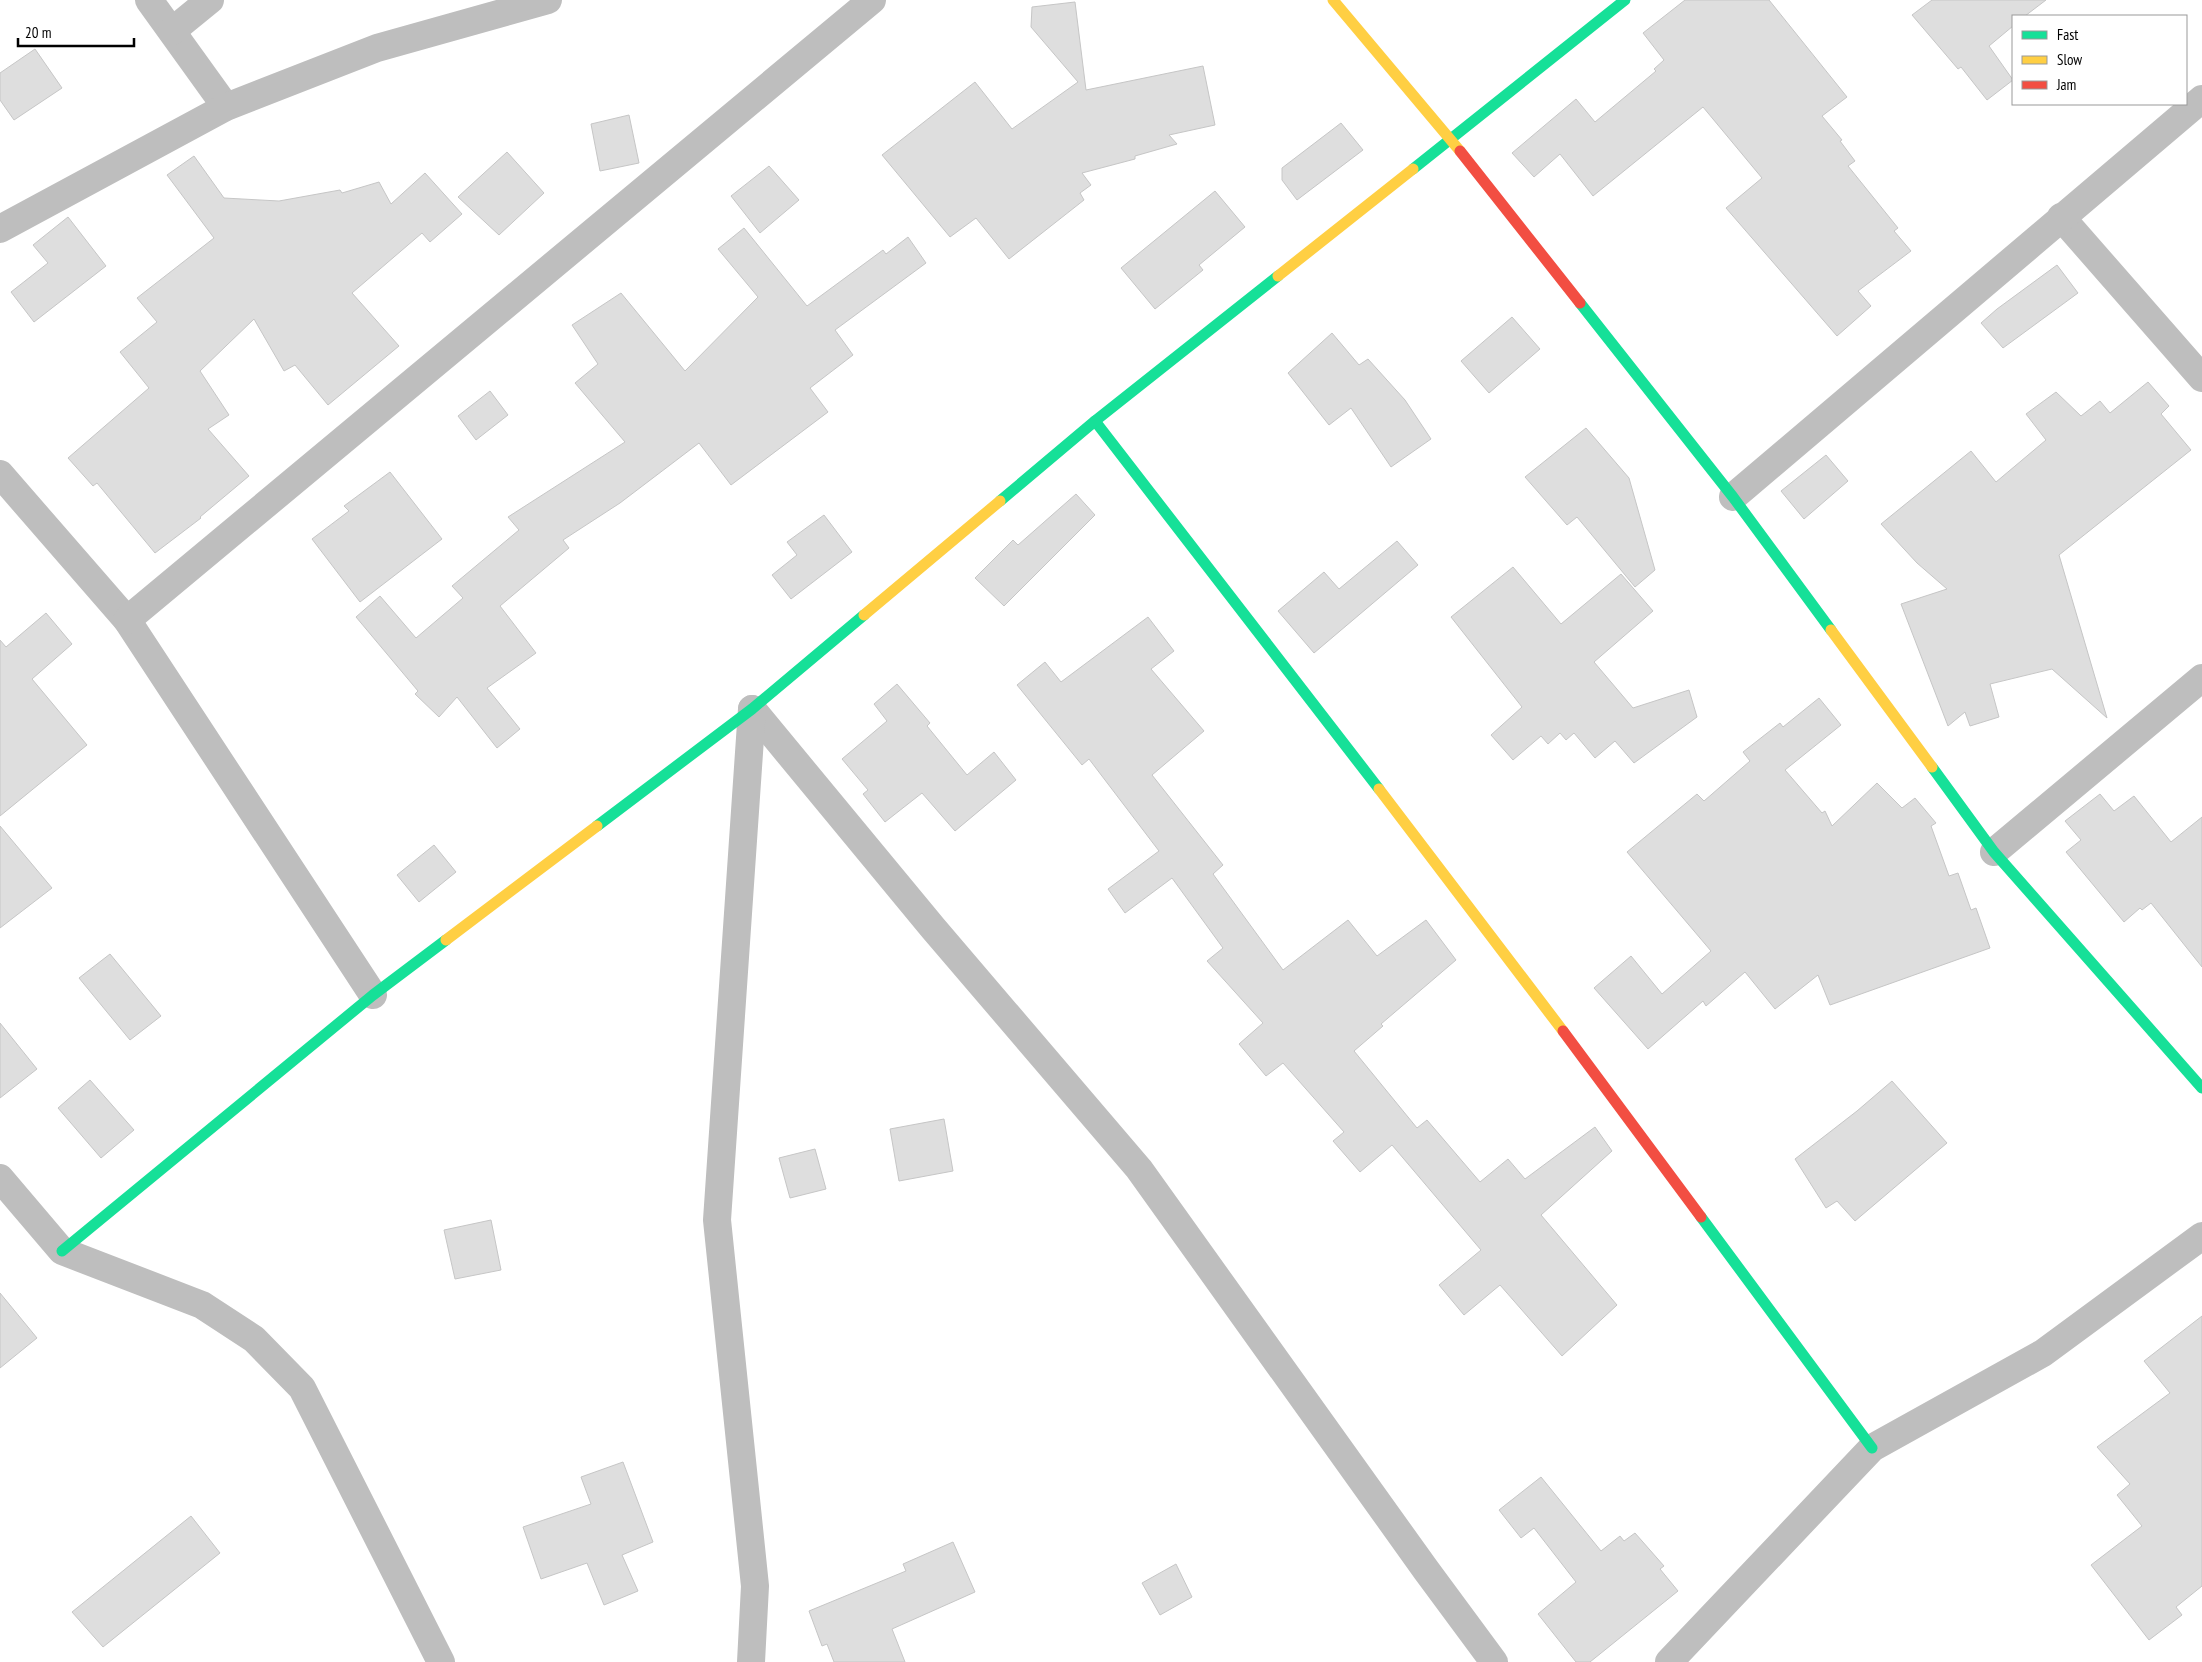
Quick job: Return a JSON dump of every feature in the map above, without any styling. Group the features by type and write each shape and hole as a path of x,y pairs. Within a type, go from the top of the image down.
{"street":[{"path":"149,0 226,107"},
{"path":"172,31 210,0"},
{"path":"0,229 226,107 377,48 548,0"},
{"path":"127,620 872,0"},
{"path":"1333,0 1450,138 1733,496 1994,852 2202,1088"},
{"path":"62,1251 373,995 752,709 1095,421 1625,0"},
{"path":"1733,496 2202,99"},
{"path":"2061,217 2202,378"},
{"path":"1095,421 1493,936 1872,1448"},
{"path":"0,474 127,620 373,995"},
{"path":"1994,852 2202,678"},
{"path":"751,1662 755,1586 717,1220 752,709"},
{"path":"752,709 933,928 1138,1169 1494,1662"},
{"path":"0,1178 62,1251 202,1306 254,1339 302,1388 441,1662"},
{"path":"1669,1662 1872,1448 2043,1353 2202,1236"}],"building":[{"path":"1685,0 1769,0 1847,97 1822,116 1842,140 1840,141 1855,161 1848,166 1898,228 1894,231 1911,251 1858,291 1871,306 1837,336 1726,208 1762,178 1703,107 1593,196 1560,154 1534,177 1512,153 1576,99 1595,122 1656,71 1654,69 1664,60 1643,33"},
{"path":"1932,0 2046,0 2026,15 2012,15 2012,27 1989,46 2012,81 1987,100 1961,67 1958,69 1912,15"},
{"path":"1075,2 1086,90 1203,66 1215,125 1169,135 1177,144 1135,156 1135,159 1082,173 1091,185 1080,193 1084,200 1009,259 976,218 950,237 882,155 975,82 1012,129 1078,82 1031,27 1032,7"},
{"path":"35,49 62,88 14,120 0,100 0,73"},
{"path":"629,115 639,163 600,171 591,124"},
{"path":"1341,123 1363,150 1297,200 1282,180 1282,168"},
{"path":"507,152 544,193 499,235 458,197"},
{"path":"194,156 224,198 279,201 340,190 342,193 379,182 391,204 425,173 462,214 430,242 422,233 352,293 399,346 328,405 295,365 284,371 254,319 200,371 229,415 208,429 249,476 201,518 155,553 97,483 93,486 68,458 149,388 120,352 157,322 137,298 214,238 167,175"},
{"path":"769,166 799,200 760,233 731,196"},
{"path":"1215,191 1245,227 1199,265 1203,270 1155,309 1121,268"},
{"path":"68,217 106,266 34,322 11,292 48,263 33,245"},
{"path":"744,228 807,306 883,250 886,254 908,237 926,263 835,330 853,355 810,388 828,412 731,485 699,443 620,503 563,540 569,548 500,606 536,653 487,688 520,729 497,748 457,697 439,717 415,694 418,691 356,617 380,596 416,638 463,598 452,586 519,530 508,517 625,442 575,383 598,364 572,325 621,293 685,371 758,297 718,249"},
{"path":"2057,265 2078,293 2003,348 1981,323"},
{"path":"1512,317 1540,349 1489,393 1461,361"},
{"path":"1332,333 1359,365 1368,359 1405,400 1431,439 1391,467 1351,408 1329,425 1288,373"},
{"path":"2148,382 2169,406 2161,414 2191,450 2059,555 2107,718 2052,669 1990,684 1999,717 1970,726 1965,712 1948,726 1901,604 1947,589 1917,563 1881,524 1971,451 1996,482 2046,440 2026,414 2056,392 2081,416 2100,401 2110,413"},
{"path":"490,391 508,415 476,440 458,416"},
{"path":"1586,428 1629,478 1655,570 1635,587 1577,517 1567,525 1525,477"},
{"path":"1826,455 1848,481 1804,519 1781,491"},
{"path":"390,472 442,539 360,602 312,539 349,511 344,506"},
{"path":"1076,494 1095,515 1004,606 975,578 1013,540 1018,545"},
{"path":"824,515 852,552 791,599 772,575 797,555 787,542"},
{"path":"1397,541 1418,565 1314,653 1278,611 1324,572 1339,589"},
{"path":"1513,567 1561,624 1621,574 1653,611 1594,662 1633,708 1689,690 1697,717 1634,763 1615,741 1595,758 1574,733 1566,740 1560,733 1548,744 1541,736 1513,760 1491,735 1522,707 1451,617"},
{"path":"46,613 72,644 32,679 87,745 0,816 0,640 6,647"},
{"path":"1148,617 1174,651 1151,669 1204,731 1152,775 1223,865 1213,874 1283,970 1348,920 1377,956 1426,920 1456,960 1381,1024 1383,1026 1354,1051 1417,1128 1427,1120 1480,1182 1508,1159 1525,1179 1595,1127 1612,1151 1541,1215 1617,1305 1562,1356 1500,1285 1464,1315 1439,1285 1481,1250 1392,1145 1360,1172 1333,1141 1344,1132 1283,1063 1266,1076 1239,1044 1263,1023 1207,961 1223,948 1172,878 1125,913 1108,889 1159,851 1089,759 1082,765 1017,685 1045,662 1061,682"},
{"path":"897,684 930,723 927,726 967,775 994,752 1016,780 955,831 922,793 885,822 863,794 868,790 842,759 887,721 874,704"},
{"path":"1819,698 1841,725 1785,770 1822,813 1825,811 1832,826 1877,783 1902,808 1915,798 1936,823 1931,826 1949,876 1958,873 1971,910 1976,908 1990,948 1830,1005 1818,975 1775,1009 1745,972 1706,1006 1703,1001 1648,1049 1594,988 1631,956 1662,994 1711,951 1627,852 1697,794 1704,801 1750,761 1743,752 1780,723 1783,727"},
{"path":"2100,794 2114,811 2134,796 2171,842 2202,817 2202,967 2151,903 2142,910 2140,908 2124,922 2066,852 2081,840 2065,821"},
{"path":"0,826 52,888 0,928"},
{"path":"434,845 456,872 419,902 397,875"},
{"path":"110,954 161,1016 130,1040 79,978"},
{"path":"0,1023 37,1069 0,1098"},
{"path":"90,1080 134,1130 101,1158 58,1108"},
{"path":"1892,1081 1947,1143 1855,1221 1837,1201 1826,1208 1795,1159"},
{"path":"944,1119 953,1171 899,1181 890,1129"},
{"path":"815,1149 826,1189 790,1198 779,1158"},
{"path":"491,1220 501,1270 455,1279 444,1230"},
{"path":"0,1293 37,1338 0,1368"},
{"path":"2202,1316 2202,1586 2176,1607 2182,1615 2149,1640 2091,1565 2142,1526 2117,1495 2130,1484 2097,1447 2170,1393 2144,1361"},
{"path":"623,1462 653,1542 622,1555 638,1591 604,1605 587,1563 541,1579 523,1527 591,1504 581,1477"},
{"path":"1541,1477 1601,1551 1620,1536 1624,1541 1635,1533 1664,1566 1660,1569 1678,1591 1590,1662 1576,1662 1538,1614 1576,1582 1534,1528 1521,1538 1499,1510"},
{"path":"191,1516 220,1553 103,1647 72,1612"},
{"path":"953,1542 975,1592 892,1629 905,1662 834,1662 827,1644 822,1646 809,1611 906,1571 903,1564"},
{"path":"1176,1564 1192,1597 1160,1615 1142,1583"}],"traffic: fast":[{"path":"1413,169 1625,0"},
{"path":"1000,501 1095,421 1278,276"},
{"path":"1580,303 1733,497 1831,630"},
{"path":"1095,421 1379,789"},
{"path":"597,826 752,709 864,615"},
{"path":"1932,767 1994,852 2202,1088"},
{"path":"62,1251 373,995 446,940"},
{"path":"1701,1217 1872,1448"}],"traffic: slow":[{"path":"1333,0 1460,151"},
{"path":"1278,276 1413,169"},
{"path":"864,615 1000,501"},
{"path":"1831,630 1932,767"},
{"path":"1379,789 1563,1031"},
{"path":"446,940 597,826"}],"traffic: jam":[{"path":"1460,151 1580,303"},
{"path":"1563,1031 1701,1217"}]}
